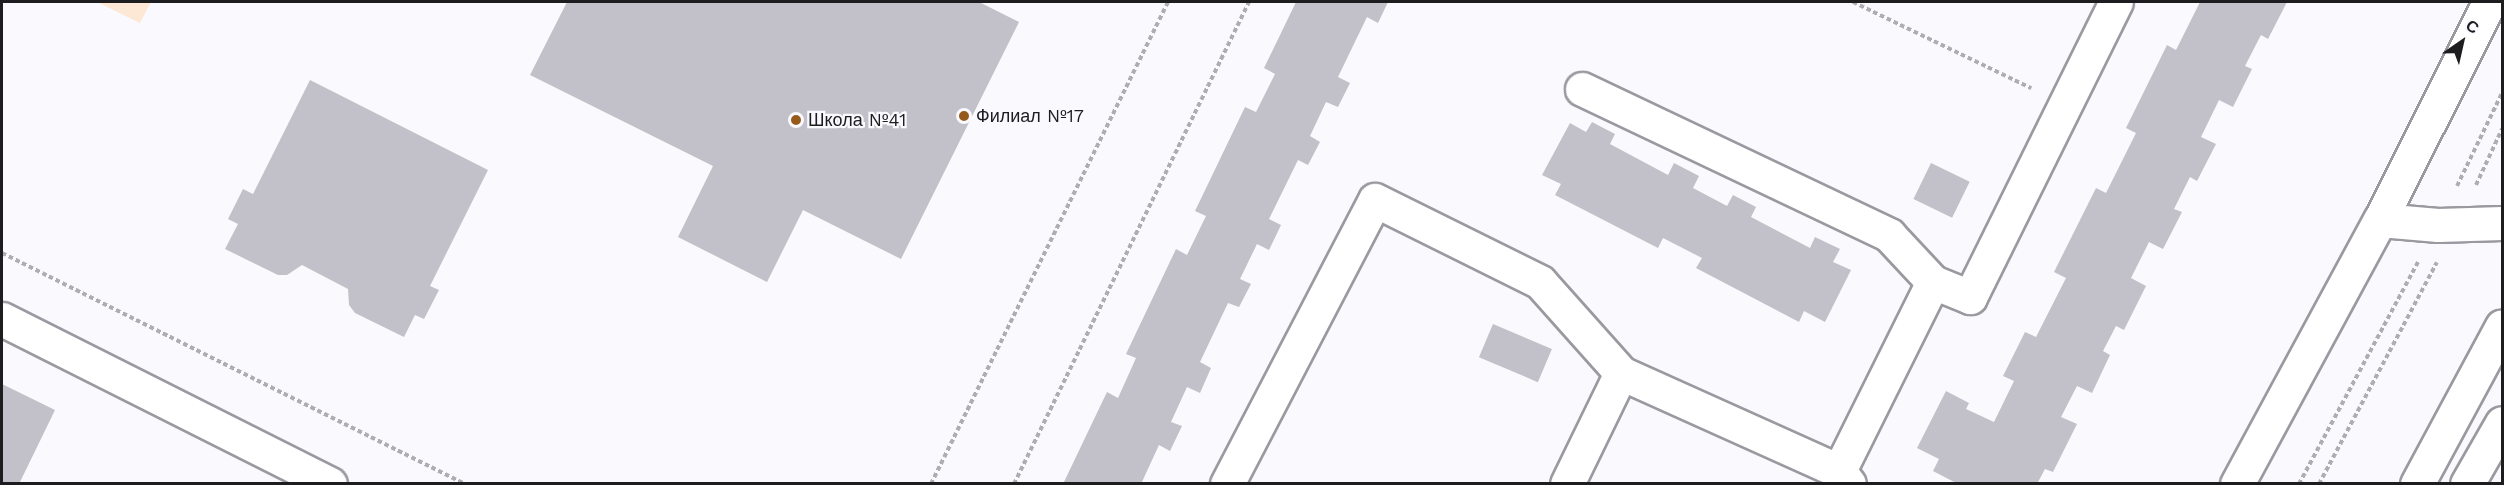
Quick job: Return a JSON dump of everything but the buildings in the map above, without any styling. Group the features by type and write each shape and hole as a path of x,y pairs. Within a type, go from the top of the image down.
{"main road":[{"path":"1582,89 1889,235 1933,282 1970,297 2116,2"},
{"path":"2237,483 2380,220 2489,2"},
{"path":"1227,483 1375,200 1540,282 1621,373 1844,477 1933,282"},
{"path":"2380,220 2447,225 2502,223"},
{"path":"2,319 330,483"},
{"path":"2417,483 2502,326"},
{"path":"1567,483 1621,373"},
{"path":"2474,471 2502,414"},
{"path":"2474,471 2502,423"}],"path":[{"path":"931,483 1168,2"},
{"path":"1014,483 1250,2"},
{"path":"1853,2 2066,105"},
{"path":"2319,483 2447,225 2502,93"},
{"path":"2299,483 2502,129"},
{"path":"2,253 465,483"}],"shaded area":[{"path":"97,2 151,2 140,23"}],"place":[{"name":"Филиал №17","path":"964,116"},
{"name":"Школа №41","path":"796,120"}]}
